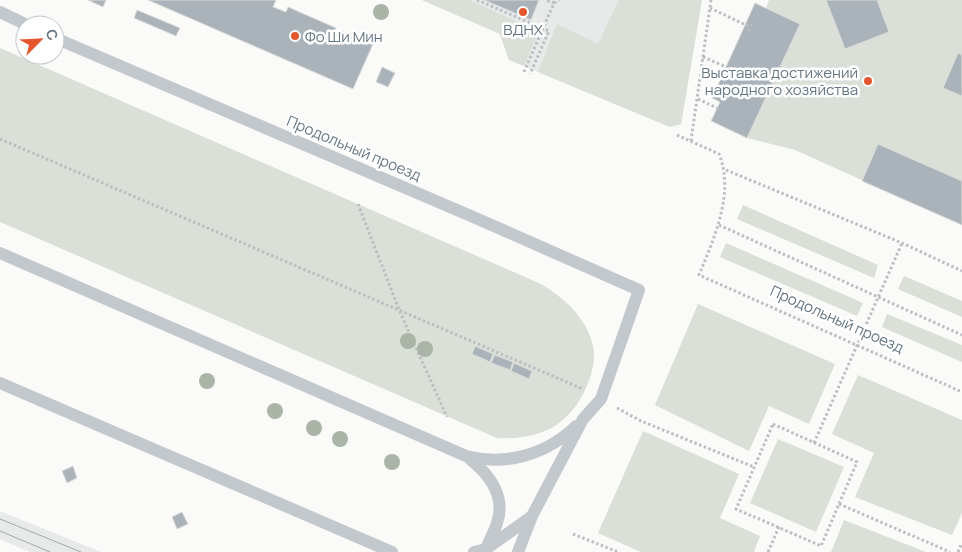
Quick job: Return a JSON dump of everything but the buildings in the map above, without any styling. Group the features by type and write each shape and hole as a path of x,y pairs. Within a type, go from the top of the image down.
{"lane":[{"path":"1,13 15,19"},
{"name":"Продольный проезд","path":"65,42 639,290 601,399"},
{"path":"0,253 466,456 484,460 503,460 538,452 563,439 601,399"},
{"path":"0,383 392,552"},
{"path":"518,552 532,516 583,419"},
{"path":"466,456 482,468 495,484 499,503 498,522 482,551"},
{"path":"482,551 532,516"}],"path":[{"path":"477,0 549,31 530,74"},
{"path":"546,0 554,3"},
{"path":"524,72 554,3 559,0"},
{"path":"692,141 711,0"},
{"path":"710,8 751,25 748,32"},
{"path":"703,56 732,67 729,74"},
{"path":"698,99 717,108"},
{"path":"677,135 719,154 726,170 719,225 962,335"},
{"path":"0,139 585,390 630,416 754,467"},
{"path":"726,170 902,243 962,271"},
{"path":"358,204 400,312 447,417"},
{"name":"Продольный проезд","path":"719,225 698,275 962,392"},
{"path":"814,443 858,347 877,298 902,243"},
{"path":"773,424 814,443 858,462 821,546 736,509 773,424"},
{"path":"839,504 950,552"},
{"path":"768,552 779,527"},
{"path":"573,534 618,552"},
{"path":"958,552 962,543"}],"shaded area":[{"path":"422,0 702,0 681,124 670,127 509,60 500,34"},
{"path":"422,0 469,0 539,31 524,66 509,60 500,34"},
{"path":"619,0 702,0 681,124 670,127 538,72 557,24 598,44"},
{"name":"Выставка достижений народного хозяйства","path":"769,0 962,0 962,225 795,150 747,138 799,24 766,8"},
{"path":"0,48 15,55 15,65 39,65 541,284 559,296 582,320 594,351 591,374 579,401 561,421 550,428 526,437 497,438 0,222"},
{"path":"743,205 878,265 874,278 737,219"},
{"path":"726,243 863,303 857,316 720,257"},
{"path":"904,276 962,301 962,317 898,289"},
{"path":"698,304 835,364 809,424 769,406 749,451 655,405"},
{"path":"887,314 962,345 962,362 882,327"},
{"path":"858,375 962,420 962,513 952,535 855,497 874,453 832,434"},
{"path":"643,431 739,474 720,518 760,536 754,552 641,552 598,533"},
{"path":"778,439 844,467 816,532 750,503"},
{"path":"0,511 101,552 30,552 0,539"},
{"path":"844,520 926,552 831,552"}],"tram line":[{"path":"0,519 81,552"},
{"path":"0,531 50,552"}],"place":[{"name":"ВДНХ","path":"523,12"},
{"name":"Фо Ши Мин","path":"295,36"},
{"name":"Выставка достижений народного хозяйства","path":"868,81"}]}
